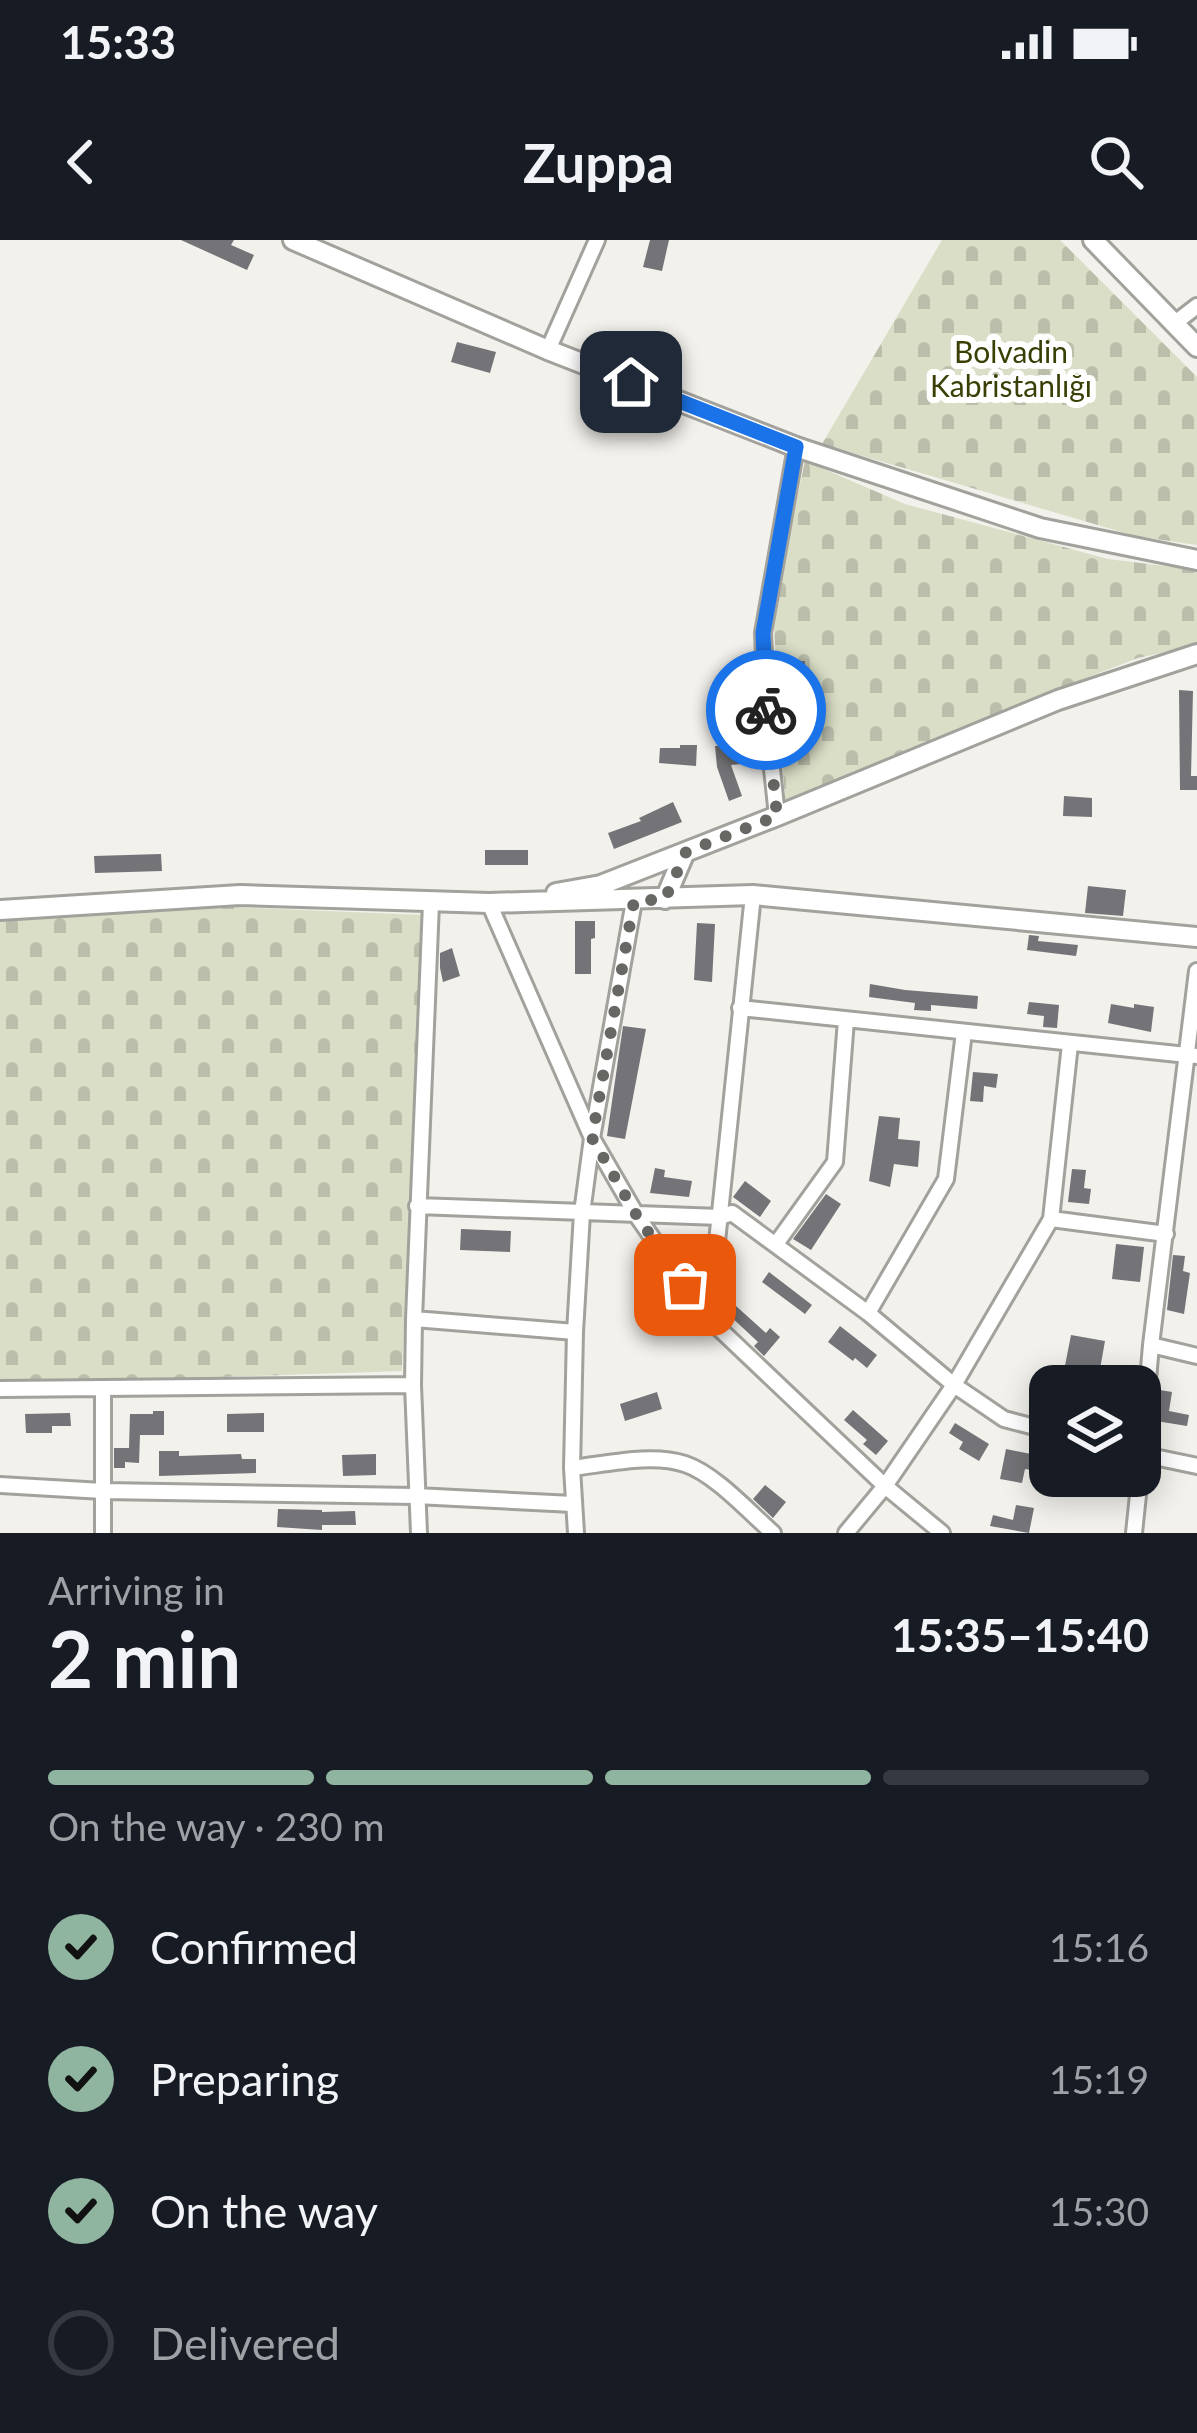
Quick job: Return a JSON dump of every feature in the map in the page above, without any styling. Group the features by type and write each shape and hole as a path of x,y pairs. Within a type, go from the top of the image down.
{"street":[{"path":"293,240 548,350 796,447 1040,529 1197,560"},
{"path":"548,350 597,240"},
{"path":"1093,240 1197,346"},
{"path":"1175,323 1197,305"},
{"path":"777,816 763,633 796,447"},
{"path":"489,903 602,885 1058,700 1197,654"},
{"path":"665,899 686,852"},
{"path":"0,910 240,895 489,903 753,895 1197,938"},
{"path":"709,1319 753,895"},
{"path":"576,1533 572,1468 583,1213 634,901"},
{"path":"419,1533 414,1319 431,903"},
{"path":"489,903 592,1138 637,1216 709,1319 885,1486 942,1533"},
{"path":"1149,1365 1191,1055 1197,971"},
{"path":"740,1009 1191,1055"},
{"path":"776,1244 835,1162 846,1020"},
{"path":"868,1313 946,1179 964,1032"},
{"path":"846,1533 885,1486 954,1385 1051,1219 1070,1044"},
{"path":"417,1206 637,1216 720,1217 732,1213 868,1313 954,1385 1004,1419 1029,1426"},
{"path":"1051,1219 1166,1234"},
{"path":"414,1319 575,1332"},
{"path":"1151,1346 1197,1356"},
{"path":"0,1389 413,1385"},
{"path":"103,1389 103,1533"},
{"path":"1161,1459 1197,1466"},
{"path":"572,1468 652,1460 684,1464 707,1476 773,1533"},
{"path":"0,1485 573,1504"},
{"path":"1134,1533 1138,1497"}],"green space":[{"name":"Bolvadin Kabristanlığı","path":"942,240 1060,240 1197,377 1197,545 1135,536 822,444"},
{"path":"805,461 905,504 1108,559 1197,570 1197,645 1138,658 785,802 773,612"},
{"path":"209,906 424,915 402,1371 0,1380 0,919"}],"building":[{"path":"181,240 234,240 231,245 254,255 247,270"},
{"path":"650,240 669,240 662,271 643,267"},
{"path":"625,338 675,353 668,375 620,359"},
{"path":"457,342 496,352 490,373 451,362"},
{"path":"788,661 805,661 807,736 787,737"},
{"path":"1179,690 1193,691 1191,776 1197,776 1197,790 1180,790"},
{"path":"739,744 741,764 731,765 742,796 729,801 715,746"},
{"path":"697,745 696,766 659,763 660,748"},
{"path":"1064,796 1092,798 1092,817 1063,816"},
{"path":"673,802 682,822 614,849 608,833"},
{"path":"485,850 528,850 528,865 485,865"},
{"path":"161,854 162,871 95,873 94,856"},
{"path":"1088,886 1126,890 1123,916 1085,913"},
{"path":"575,921 595,921 591,974 575,974"},
{"path":"697,923 715,924 712,982 694,980"},
{"path":"1029,935 1039,936 1038,941 1078,945 1076,956 1027,950"},
{"path":"452,948 460,976 443,982 440,953"},
{"path":"870,984 978,996 977,1009 931,1005 931,1011 914,1010 915,1003 869,997"},
{"path":"1029,1002 1059,1005 1057,1028 1043,1027 1044,1016 1027,1014"},
{"path":"1111,1004 1154,1007 1151,1032 1108,1023"},
{"path":"623,1026 646,1029 625,1139 607,1136"},
{"path":"973,1072 998,1074 996,1088 984,1086 983,1102 970,1101"},
{"path":"879,1116 900,1118 898,1139 920,1141 918,1167 894,1164 890,1187 869,1181"},
{"path":"655,1168 665,1170 664,1177 692,1181 689,1197 650,1193"},
{"path":"1072,1169 1086,1170 1089,1204 1068,1202"},
{"path":"745,1181 771,1201 760,1217 733,1197"},
{"path":"826,1194 841,1204 811,1250 793,1239"},
{"path":"461,1229 511,1231 510,1252 460,1250"},
{"path":"1116,1244 1144,1247 1140,1282 1112,1279"},
{"path":"1173,1255 1185,1256 1183,1271 1190,1273 1184,1314 1167,1310"},
{"path":"769,1272 812,1305 805,1314 762,1282"},
{"path":"736,1306 766,1333 770,1328 780,1337 764,1356 754,1346 758,1342 728,1314"},
{"path":"840,1326 877,1355 867,1368 828,1342"},
{"path":"1071,1335 1105,1341 1101,1365 1065,1365"},
{"path":"1161,1390 1172,1392 1169,1411 1189,1415 1187,1426 1161,1422"},
{"path":"657,1392 662,1409 625,1421 620,1404"},
{"path":"853,1410 888,1441 876,1455 844,1420"},
{"path":"164,1411 164,1435 140,1435 139,1463 125,1462 125,1468 114,1468 114,1448 129,1448 130,1414"},
{"path":"70,1413 71,1426 52,1426 52,1433 26,1433 25,1414"},
{"path":"264,1413 264,1432 227,1432 227,1414"},
{"path":"955,1423 989,1444 979,1461 959,1449 963,1442 949,1433"},
{"path":"1006,1449 1029,1454 1029,1470 1025,1469 1022,1483 1000,1479"},
{"path":"159,1451 179,1451 179,1456 241,1454 242,1459 256,1459 256,1473 159,1476"},
{"path":"376,1454 376,1475 343,1476 342,1455"},
{"path":"765,1485 786,1502 773,1518 753,1499"},
{"path":"1016,1505 1034,1508 1029,1533 990,1526 993,1515 1013,1520"},
{"path":"278,1509 355,1511 356,1525 322,1525 322,1530 277,1527"}],"way so far":[{"path":"685,1285 637,1216 592,1138 634,901 665,899 686,852 777,816 766,710"}],"route":[{"path":"631,382 796,447 763,633 766,710"}]}
